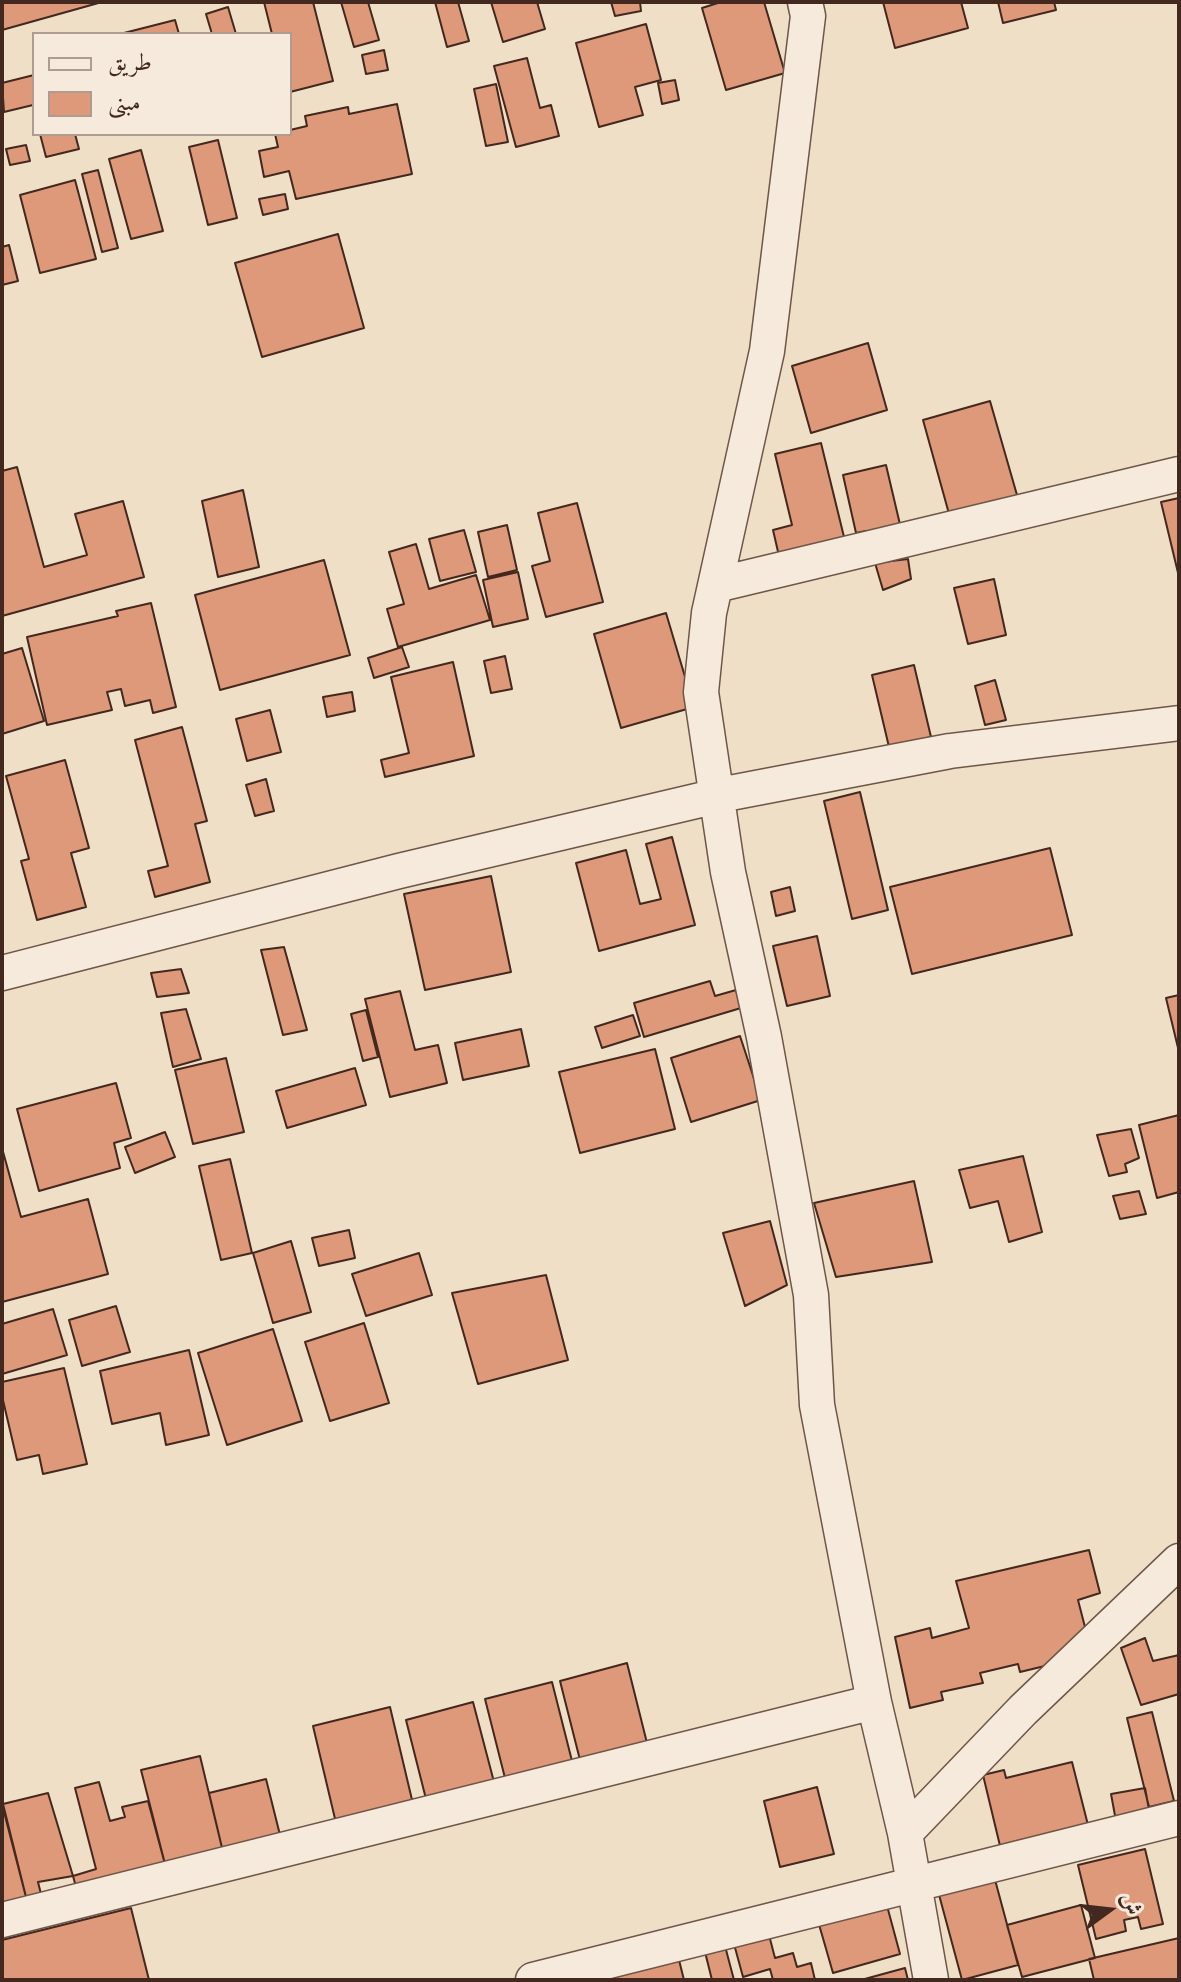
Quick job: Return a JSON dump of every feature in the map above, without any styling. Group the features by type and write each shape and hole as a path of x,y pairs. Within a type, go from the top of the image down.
{"street":[{"path":"805,2 808,16 767,351 709,613 701,692 728,872 764,1037 809,1280 817,1405 874,1702 905,1833 931,1980"},
{"path":"716,585 1179,474"},
{"path":"2,973 399,871 715,797 950,751 1179,723"},
{"path":"905,1833 1023,1710 1179,1561"},
{"path":"2,1920 874,1702"},
{"path":"533,1980 1179,1818"}],"building":[{"path":"2,2 102,2 2,30"},
{"path":"264,2 313,2 333,81 292,91 292,32 272,32"},
{"path":"341,2 368,2 379,40 354,47"},
{"path":"435,2 458,2 469,41 447,47"},
{"path":"491,2 537,2 545,29 503,42"},
{"path":"611,2 640,2 641,11 615,16"},
{"path":"721,2 764,2 785,73 726,90 702,8"},
{"path":"883,2 961,2 968,28 895,48"},
{"path":"998,2 1054,2 1056,10 1003,23"},
{"path":"228,7 235,32 211,32 206,14"},
{"path":"175,20 178,32 128,32"},
{"path":"646,24 661,80 635,87 643,115 599,127 576,43"},
{"path":"384,50 388,70 366,74 362,55"},
{"path":"527,58 540,108 551,105 559,136 516,147 494,66"},
{"path":"32,76 32,105 4,112 2,83"},
{"path":"675,80 679,100 662,104 658,83"},
{"path":"496,84 508,142 486,146 474,89"},
{"path":"397,104 412,174 296,199 289,171 264,177 259,151 278,147 275,136 292,136 292,130 307,126 305,116 348,107 349,114"},
{"path":"41,136 76,136 79,149 46,157"},
{"path":"218,140 237,218 208,225 189,147"},
{"path":"26,145 30,161 10,165 6,149"},
{"path":"141,150 163,231 131,239 109,159"},
{"path":"98,170 118,248 102,252 82,174"},
{"path":"75,180 96,259 40,273 20,195"},
{"path":"285,194 288,209 263,215 259,199"},
{"path":"338,234 364,328 262,357 235,263"},
{"path":"9,245 18,281 2,285 2,247"},
{"path":"868,343 887,410 811,433 792,366"},
{"path":"990,401 1019,502 951,521 923,420"},
{"path":"821,443 845,541 779,556 773,530 792,525 775,454"},
{"path":"886,465 902,533 869,540 866,531 856,533 843,475"},
{"path":"17,467 44,567 87,555 75,514 123,501 144,577 2,616 2,471"},
{"path":"243,490 259,567 218,577 202,501"},
{"path":"1179,498 1179,577 1161,502"},
{"path":"577,503 603,602 546,617 532,566 550,561 538,513"},
{"path":"507,525 517,570 488,577 478,532"},
{"path":"464,530 476,572 440,581 429,539"},
{"path":"416,544 429,589 476,575 490,620 398,647 387,609 404,604 389,552"},
{"path":"908,559 911,579 883,590 875,563"},
{"path":"324,560 350,655 220,690 195,595"},
{"path":"518,572 528,619 493,627 483,580"},
{"path":"994,579 1006,635 968,644 954,588"},
{"path":"151,603 176,707 153,713 150,700 125,706 121,689 107,692 112,710 47,725 27,637 118,616 116,611"},
{"path":"666,613 694,707 621,728 594,634"},
{"path":"402,647 409,667 374,678 368,658"},
{"path":"22,648 44,721 2,734 2,654"},
{"path":"505,656 512,689 491,693 484,661"},
{"path":"453,662 474,756 385,777 381,760 409,753 391,677"},
{"path":"914,665 931,737 889,747 872,675"},
{"path":"995,680 1006,720 985,725 975,686"},
{"path":"352,692 355,711 327,717 323,697"},
{"path":"270,710 281,752 247,761 236,719"},
{"path":"182,727 207,821 195,824 210,882 155,897 148,871 168,866 135,740"},
{"path":"65,760 89,848 71,853 86,907 37,920 21,861 29,859 6,776"},
{"path":"266,779 274,811 255,816 246,785"},
{"path":"860,792 888,910 852,919 824,801"},
{"path":"672,837 695,925 599,951 576,863 626,850 640,904 661,899 646,844"},
{"path":"1050,848 1072,935 912,974 890,887"},
{"path":"491,876 511,972 425,990 404,894"},
{"path":"790,887 795,911 776,916 771,892"},
{"path":"817,936 830,996 787,1006 773,946"},
{"path":"284,947 307,1030 283,1035 261,950"},
{"path":"181,969 189,993 157,997 151,973"},
{"path":"710,981 715,996 736,990 741,1008 644,1037 634,1003"},
{"path":"400,991 415,1050 438,1045 447,1083 390,1097 365,999"},
{"path":"1179,995 1179,1052 1166,998"},
{"path":"186,1009 201,1059 173,1067 161,1013"},
{"path":"366,1010 378,1057 363,1061 351,1014"},
{"path":"633,1015 640,1036 602,1048 595,1027"},
{"path":"521,1029 529,1066 463,1080 455,1043"},
{"path":"740,1036 761,1100 691,1122 671,1058"},
{"path":"655,1049 675,1129 580,1153 559,1072"},
{"path":"226,1058 244,1132 193,1144 175,1070"},
{"path":"355,1068 366,1105 287,1128 276,1091"},
{"path":"116,1083 131,1138 114,1143 120,1168 39,1191 17,1109"},
{"path":"1179,1115 1179,1192 1157,1198 1139,1125"},
{"path":"1131,1129 1139,1158 1125,1164 1127,1172 1109,1176 1097,1135"},
{"path":"165,1132 175,1157 135,1173 125,1147"},
{"path":"2,1148 21,1217 88,1199 108,1274 2,1302"},
{"path":"1023,1156 1042,1232 1009,1242 998,1201 970,1208 959,1170"},
{"path":"230,1159 252,1253 221,1260 199,1166"},
{"path":"914,1181 932,1262 836,1277 814,1203"},
{"path":"1139,1191 1146,1214 1120,1219 1113,1196"},
{"path":"770,1221 787,1285 745,1306 723,1233"},
{"path":"349,1230 355,1258 319,1266 312,1238"},
{"path":"291,1241 311,1312 273,1323 253,1253"},
{"path":"419,1253 432,1295 366,1316 352,1274"},
{"path":"546,1275 568,1360 478,1384 452,1293"},
{"path":"116,1306 130,1352 82,1366 69,1320"},
{"path":"53,1309 67,1355 2,1374 2,1324"},
{"path":"364,1323 389,1403 330,1421 305,1342"},
{"path":"273,1329 302,1421 227,1445 198,1353"},
{"path":"189,1350 209,1435 166,1445 160,1413 112,1424 100,1371"},
{"path":"64,1368 87,1464 43,1474 39,1455 17,1460 2,1396 2,1382"},
{"path":"1089,1550 1100,1593 1078,1600 1086,1631 1049,1665 1020,1672 1018,1664 980,1673 983,1683 941,1692 943,1700 910,1708 895,1637 930,1628 932,1638 969,1628 956,1581"},
{"path":"1145,1638 1153,1661 1179,1655 1179,1694 1141,1705 1121,1648"},
{"path":"627,1663 647,1743 580,1760 560,1681"},
{"path":"552,1682 572,1761 505,1778 485,1699"},
{"path":"473,1702 494,1782 426,1799 406,1720"},
{"path":"390,1707 413,1804 336,1823 313,1726"},
{"path":"1152,1712 1174,1801 1149,1807 1127,1718"},
{"path":"200,1756 223,1852 166,1868 141,1770"},
{"path":"1072,1762 1089,1829 1001,1850 983,1775 1004,1770 1006,1778"},
{"path":"266,1779 281,1839 223,1852 209,1793"},
{"path":"99,1782 110,1821 125,1817 122,1807 148,1801 166,1868 77,1891 73,1876 96,1869 75,1788"},
{"path":"817,1787 834,1854 780,1867 764,1801"},
{"path":"1145,1788 1150,1815 1116,1821 1111,1794"},
{"path":"48,1793 73,1876 38,1882 42,1898 27,1901 3,1804"},
{"path":"2,1804 27,1901 2,1907"},
{"path":"1145,1849 1163,1924 1141,1929 1138,1917 1124,1920 1126,1931 1096,1939 1078,1865"},
{"path":"994,1876 1018,1965 962,1980 938,1891"},
{"path":"886,1902 900,1954 833,1973 818,1921"},
{"path":"1081,1905 1095,1958 1022,1977 1007,1925"},
{"path":"131,1908 149,1980 2,1980 2,1940"},
{"path":"769,1935 775,1958 793,1953 797,1967 811,1963 815,1980 773,1980 770,1969 743,1977 734,1944"},
{"path":"1179,1938 1179,1980 1094,1980 1089,1959"},
{"path":"725,1946 734,1980 712,1980 705,1952"},
{"path":"678,1956 684,1980 593,1980"},
{"path":"905,1968 908,1980 861,1980"}]}
